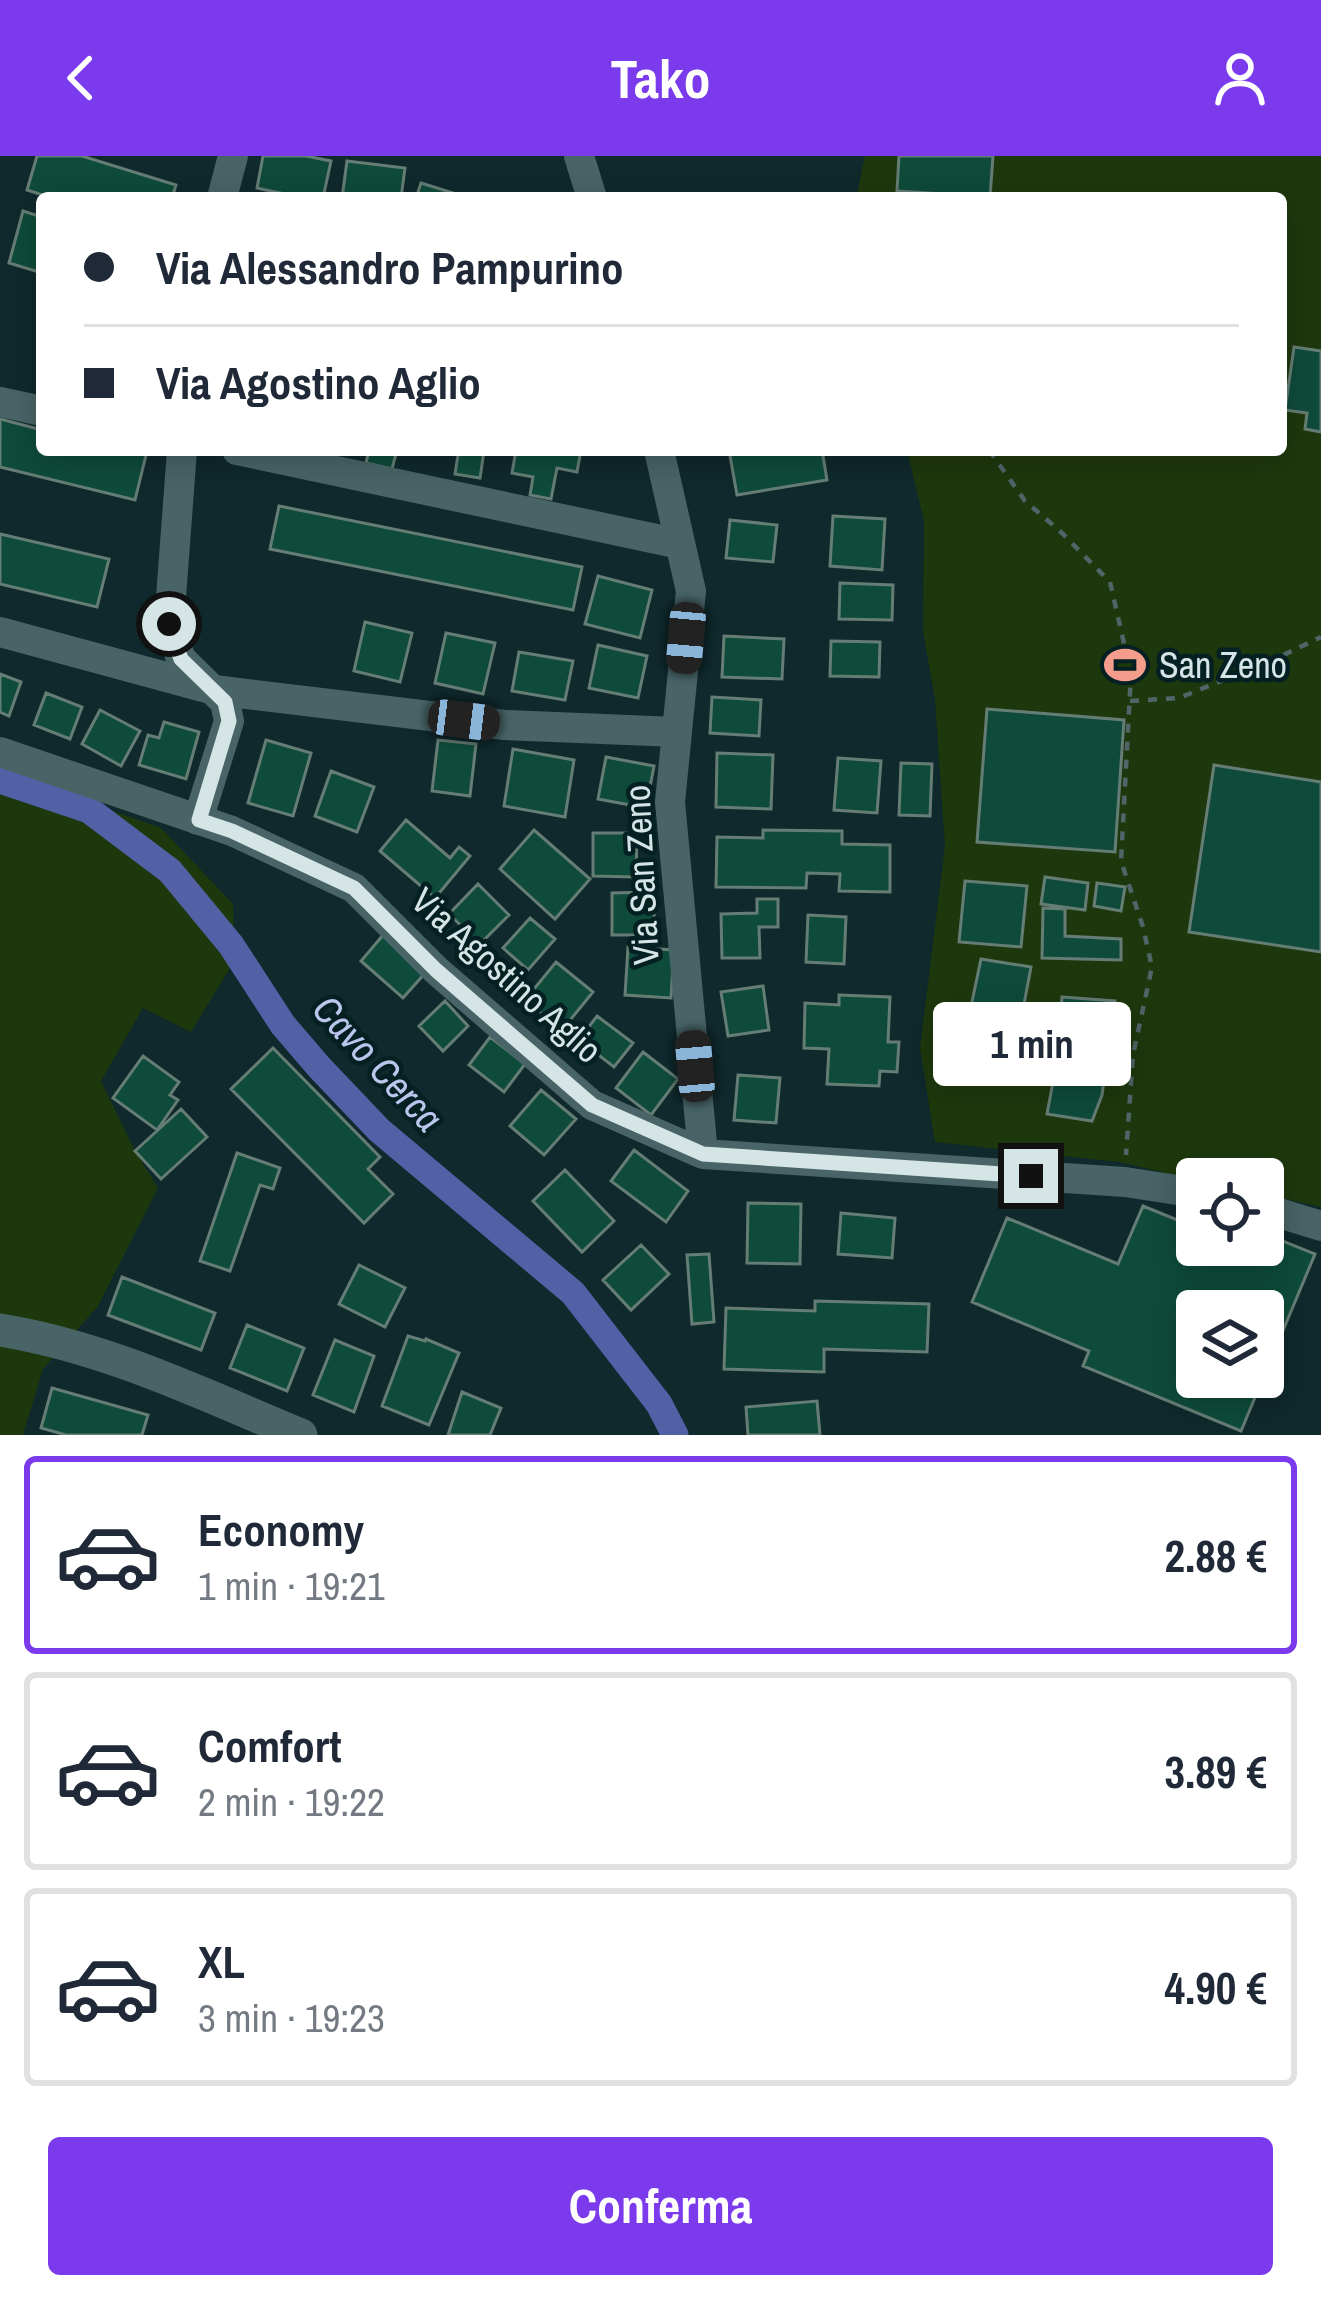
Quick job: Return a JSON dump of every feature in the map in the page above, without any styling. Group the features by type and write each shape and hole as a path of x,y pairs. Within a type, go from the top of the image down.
{"street":[{"path":"224,192 233,156"},
{"path":"579,156 590,192"},
{"path":"0,403 36,410"},
{"path":"182,456 169,624 181,659 225,702 229,721 199,820"},
{"path":"265,456 680,544"},
{"name":"Via San Zeno","path":"660,456 691,591 670,802 703,1154"},
{"path":"0,632 214,690 506,725 677,732"},
{"name":"Via Agostino Aglio","path":"0,752 232,831 354,888 436,970 592,1105 703,1154 1124,1182 1176,1190"},
{"path":"1284,1215 1321,1226"},
{"path":"0,1330 46,1337 109,1356 301,1435"}],"path":[{"path":"993,456 1025,501 1110,581 1131,674 1120,860 1152,967 1133,1055 1124,1182"},
{"path":"1130,700 1178,698 1321,637"}],"green space":[{"name":"San Zeno","path":"865,156 1321,156 1321,1207 1284,1199 1284,1158 1176,1158 1176,1175 1119,1162 935,1142 920,1048 945,846 935,699 923,631 924,521 908,456 1287,456 1287,192 857,192"},
{"path":"0,771 161,828 233,904 235,960 191,1032 143,1008 101,1081 158,1188 98,1306 43,1369 23,1435 0,1435"}],"building":[{"path":"37,156 82,156 176,185 174,192 27,190"},
{"path":"263,156 331,161 324,192 257,188"},
{"path":"899,156 993,156 990,192 897,191"},
{"path":"347,161 405,168 402,192 343,192"},
{"path":"421,183 450,192 418,192"},
{"path":"23,211 36,215 36,271 9,263"},
{"path":"1294,347 1321,351 1321,432 1305,429 1307,413 1287,410"},
{"path":"0,419 36,428 36,456 146,456 135,500 0,467"},
{"path":"368,456 395,456 392,469 366,463"},
{"path":"458,456 483,456 480,478 455,474"},
{"path":"515,456 580,456 577,472 557,468 551,499 530,495 533,477 512,473"},
{"path":"730,456 823,456 827,480 737,495"},
{"path":"279,506 582,567 573,610 270,549"},
{"path":"833,516 885,519 882,570 830,566"},
{"path":"730,520 777,525 773,562 726,558"},
{"path":"0,534 109,559 97,607 0,584"},
{"path":"598,576 652,590 640,638 585,624"},
{"path":"840,583 893,585 892,620 839,619"},
{"path":"365,622 412,633 400,682 354,671"},
{"path":"446,633 495,643 483,694 435,683"},
{"path":"724,636 784,639 782,679 722,677"},
{"path":"831,641 880,642 879,677 830,676"},
{"path":"598,645 647,656 638,698 589,688"},
{"path":"519,652 573,661 565,700 512,691"},
{"path":"0,674 21,682 9,716 0,712"},
{"path":"46,693 82,707 70,739 34,725"},
{"path":"712,697 761,700 759,736 710,733"},
{"path":"987,709 1124,720 1115,852 977,842"},
{"path":"100,710 140,731 121,766 82,744"},
{"path":"164,722 199,732 186,779 139,765 148,735 159,738"},
{"path":"266,740 311,753 293,816 248,803"},
{"path":"438,740 476,744 470,796 432,791"},
{"path":"513,749 574,760 565,817 504,806"},
{"path":"717,753 773,755 771,809 716,807"},
{"path":"606,757 654,766 646,808 598,799"},
{"path":"838,758 881,761 877,813 834,810"},
{"path":"901,763 932,764 930,816 899,815"},
{"path":"1214,765 1321,782 1321,952 1189,932"},
{"path":"331,771 374,787 357,832 315,816"},
{"path":"406,820 450,858 459,847 470,856 435,898 380,851"},
{"path":"534,830 590,879 555,919 500,869"},
{"path":"763,830 842,831 842,844 890,845 890,892 839,891 840,874 807,873 806,888 716,887 717,837 763,838"},
{"path":"593,833 637,833 636,877 593,876"},
{"path":"1045,877 1088,883 1085,910 1041,904"},
{"path":"965,881 1027,886 1021,947 959,942"},
{"path":"1097,883 1125,887 1121,911 1094,906"},
{"path":"478,884 509,915 480,944 449,914"},
{"path":"654,892 654,935 612,935 612,893"},
{"path":"757,899 778,899 778,927 759,927 760,958 722,958 721,914 757,913"},
{"path":"1043,908 1065,909 1065,936 1121,939 1121,960 1042,958"},
{"path":"808,915 846,917 844,964 806,962"},
{"path":"530,918 555,939 528,970 503,948"},
{"path":"384,934 426,972 403,998 361,961"},
{"path":"628,947 674,950 671,998 625,995"},
{"path":"981,959 1031,967 1009,1084 956,1078"},
{"path":"556,962 593,992 562,1030 525,1000"},
{"path":"763,986 769,1030 728,1036 721,992"},
{"path":"839,995 890,997 888,1042 899,1042 897,1072 880,1071 879,1086 827,1084 829,1049 804,1048 805,1003 839,1005"},
{"path":"1062,997 1115,1001 1102,1095 1092,1121 1047,1114"},
{"path":"445,1001 468,1026 443,1051 419,1026"},
{"path":"597,1016 633,1043 614,1067 579,1040"},
{"path":"490,1037 525,1064 504,1092 469,1065"},
{"path":"273,1048 380,1157 368,1169 393,1194 364,1223 231,1089"},
{"path":"643,1052 678,1079 651,1115 616,1088"},
{"path":"143,1056 179,1082 170,1095 178,1100 157,1130 113,1098"},
{"path":"738,1075 780,1078 776,1123 734,1120"},
{"path":"541,1090 576,1119 544,1155 510,1126"},
{"path":"181,1109 207,1137 161,1179 135,1151"},
{"path":"634,1150 688,1191 666,1222 611,1181"},
{"path":"237,1153 280,1168 273,1189 260,1185 230,1271 200,1261"},
{"path":"565,1170 614,1221 582,1252 533,1201"},
{"path":"748,1203 801,1204 800,1264 747,1263"},
{"path":"1143,1206 1176,1219 1176,1266 1284,1266 1284,1241 1315,1254 1284,1328 1284,1290 1176,1290 1176,1398 1255,1398 1241,1431 1083,1366 1089,1351 972,1302 1007,1218 1118,1264"},
{"path":"841,1213 895,1218 892,1258 838,1254"},
{"path":"641,1245 669,1274 631,1310 603,1280"},
{"path":"709,1254 714,1322 692,1324 687,1255"},
{"path":"359,1265 405,1288 385,1327 339,1304"},
{"path":"122,1277 215,1313 201,1350 108,1315"},
{"path":"815,1301 929,1304 927,1352 824,1349 824,1372 724,1369 726,1308 815,1311"},
{"path":"247,1325 304,1348 287,1391 230,1368"},
{"path":"408,1336 459,1353 429,1425 382,1406"},
{"path":"335,1340 374,1356 354,1412 313,1395"},
{"path":"52,1388 148,1415 142,1435 66,1435 41,1428"},
{"path":"462,1392 501,1408 490,1435 448,1435"},
{"path":"817,1401 820,1435 748,1435 746,1407"}],"waterway":[{"name":"Cavo Cerca","path":"0,780 89,810 170,871 231,945 283,1025 319,1067 379,1130 573,1293 659,1404 675,1435"}],"place":[{"name":"San Zeno","path":"1125,665"}],"route":[{"path":"169,624 181,659 225,702 229,721 199,820 354,888 436,970 592,1105 703,1154 1031,1176"}]}
